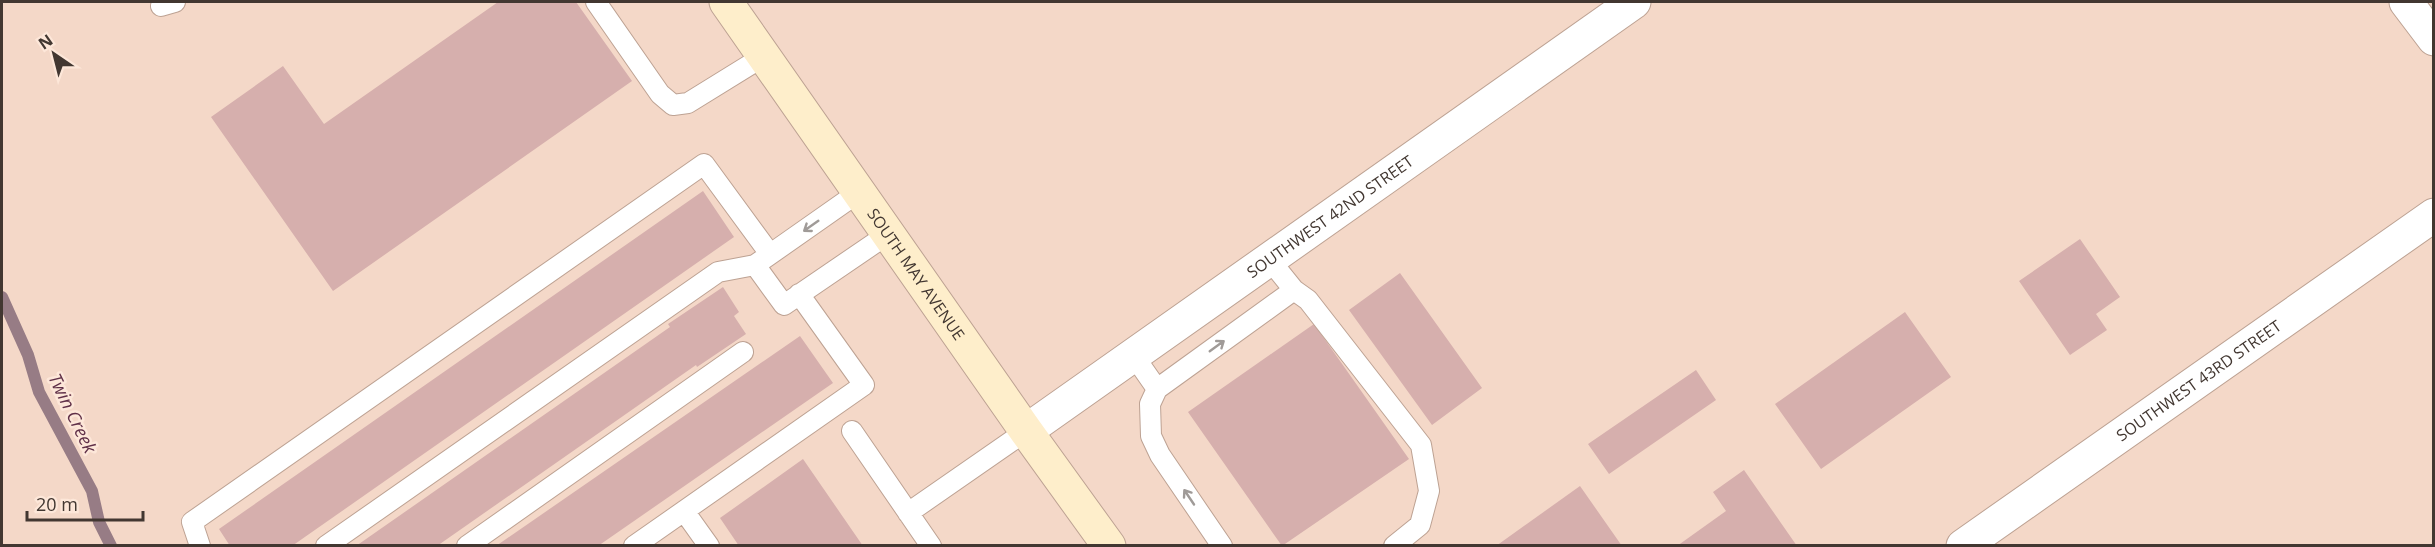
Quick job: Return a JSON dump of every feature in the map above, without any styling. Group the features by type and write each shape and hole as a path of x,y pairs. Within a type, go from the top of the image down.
{"main road":[{"name":"SOUTH MAY AVENUE","path":"726,2 1108,546"}],"street":[{"name":"SOUTHWEST 42ND STREET","path":"1026,431 1634,2"},
{"path":"2406,2 2433,39"},
{"name":"SOUTHWEST 43RD STREET","path":"1963,546 2433,215"}],"lane":[{"path":"596,2 660,94 673,105 688,103 764,56"},
{"path":"200,546 192,522 704,164 762,260 784,305 888,234"},
{"path":"326,546 718,272 762,260 859,192"},
{"path":"1269,259 1294,290 1308,300 1421,445 1430,491 1420,525 1394,546"},
{"path":"1222,546 1160,455 1151,436 1150,404 1156,389 1294,290"},
{"path":"634,546 864,386 799,294"},
{"path":"467,546 743,352"},
{"path":"1134,356 1156,389"},
{"path":"852,431 931,546"},
{"path":"908,513 1026,431"},
{"path":"684,511 709,546"}],"building":[{"path":"498,2 576,2 632,81 333,291 211,117 283,66 324,124"},
{"path":"703,191 734,237 292,546 230,546 219,529"},
{"path":"2080,239 2120,297 2096,314 2107,330 2070,355 2019,281"},
{"path":"1400,273 1482,388 1432,425 1349,310"},
{"path":"723,287 739,312 734,316 746,334 697,367 696,365 437,546 356,546 670,327 668,324"},
{"path":"1905,312 1951,377 1821,469 1775,404"},
{"path":"1314,324 1409,459 1282,546 1188,412"},
{"path":"800,336 833,383 598,546 496,546"},
{"path":"1696,370 1716,400 1609,474 1588,444"},
{"path":"803,459 863,546 739,546 720,518"},
{"path":"1744,470 1797,546 1677,546 1726,511 1713,492"},
{"path":"1580,486 1622,546 1496,546"}],"waterway":[{"name":"Twin Creek","path":"2,297 28,355 39,392 92,491 99,522 111,546"}]}
